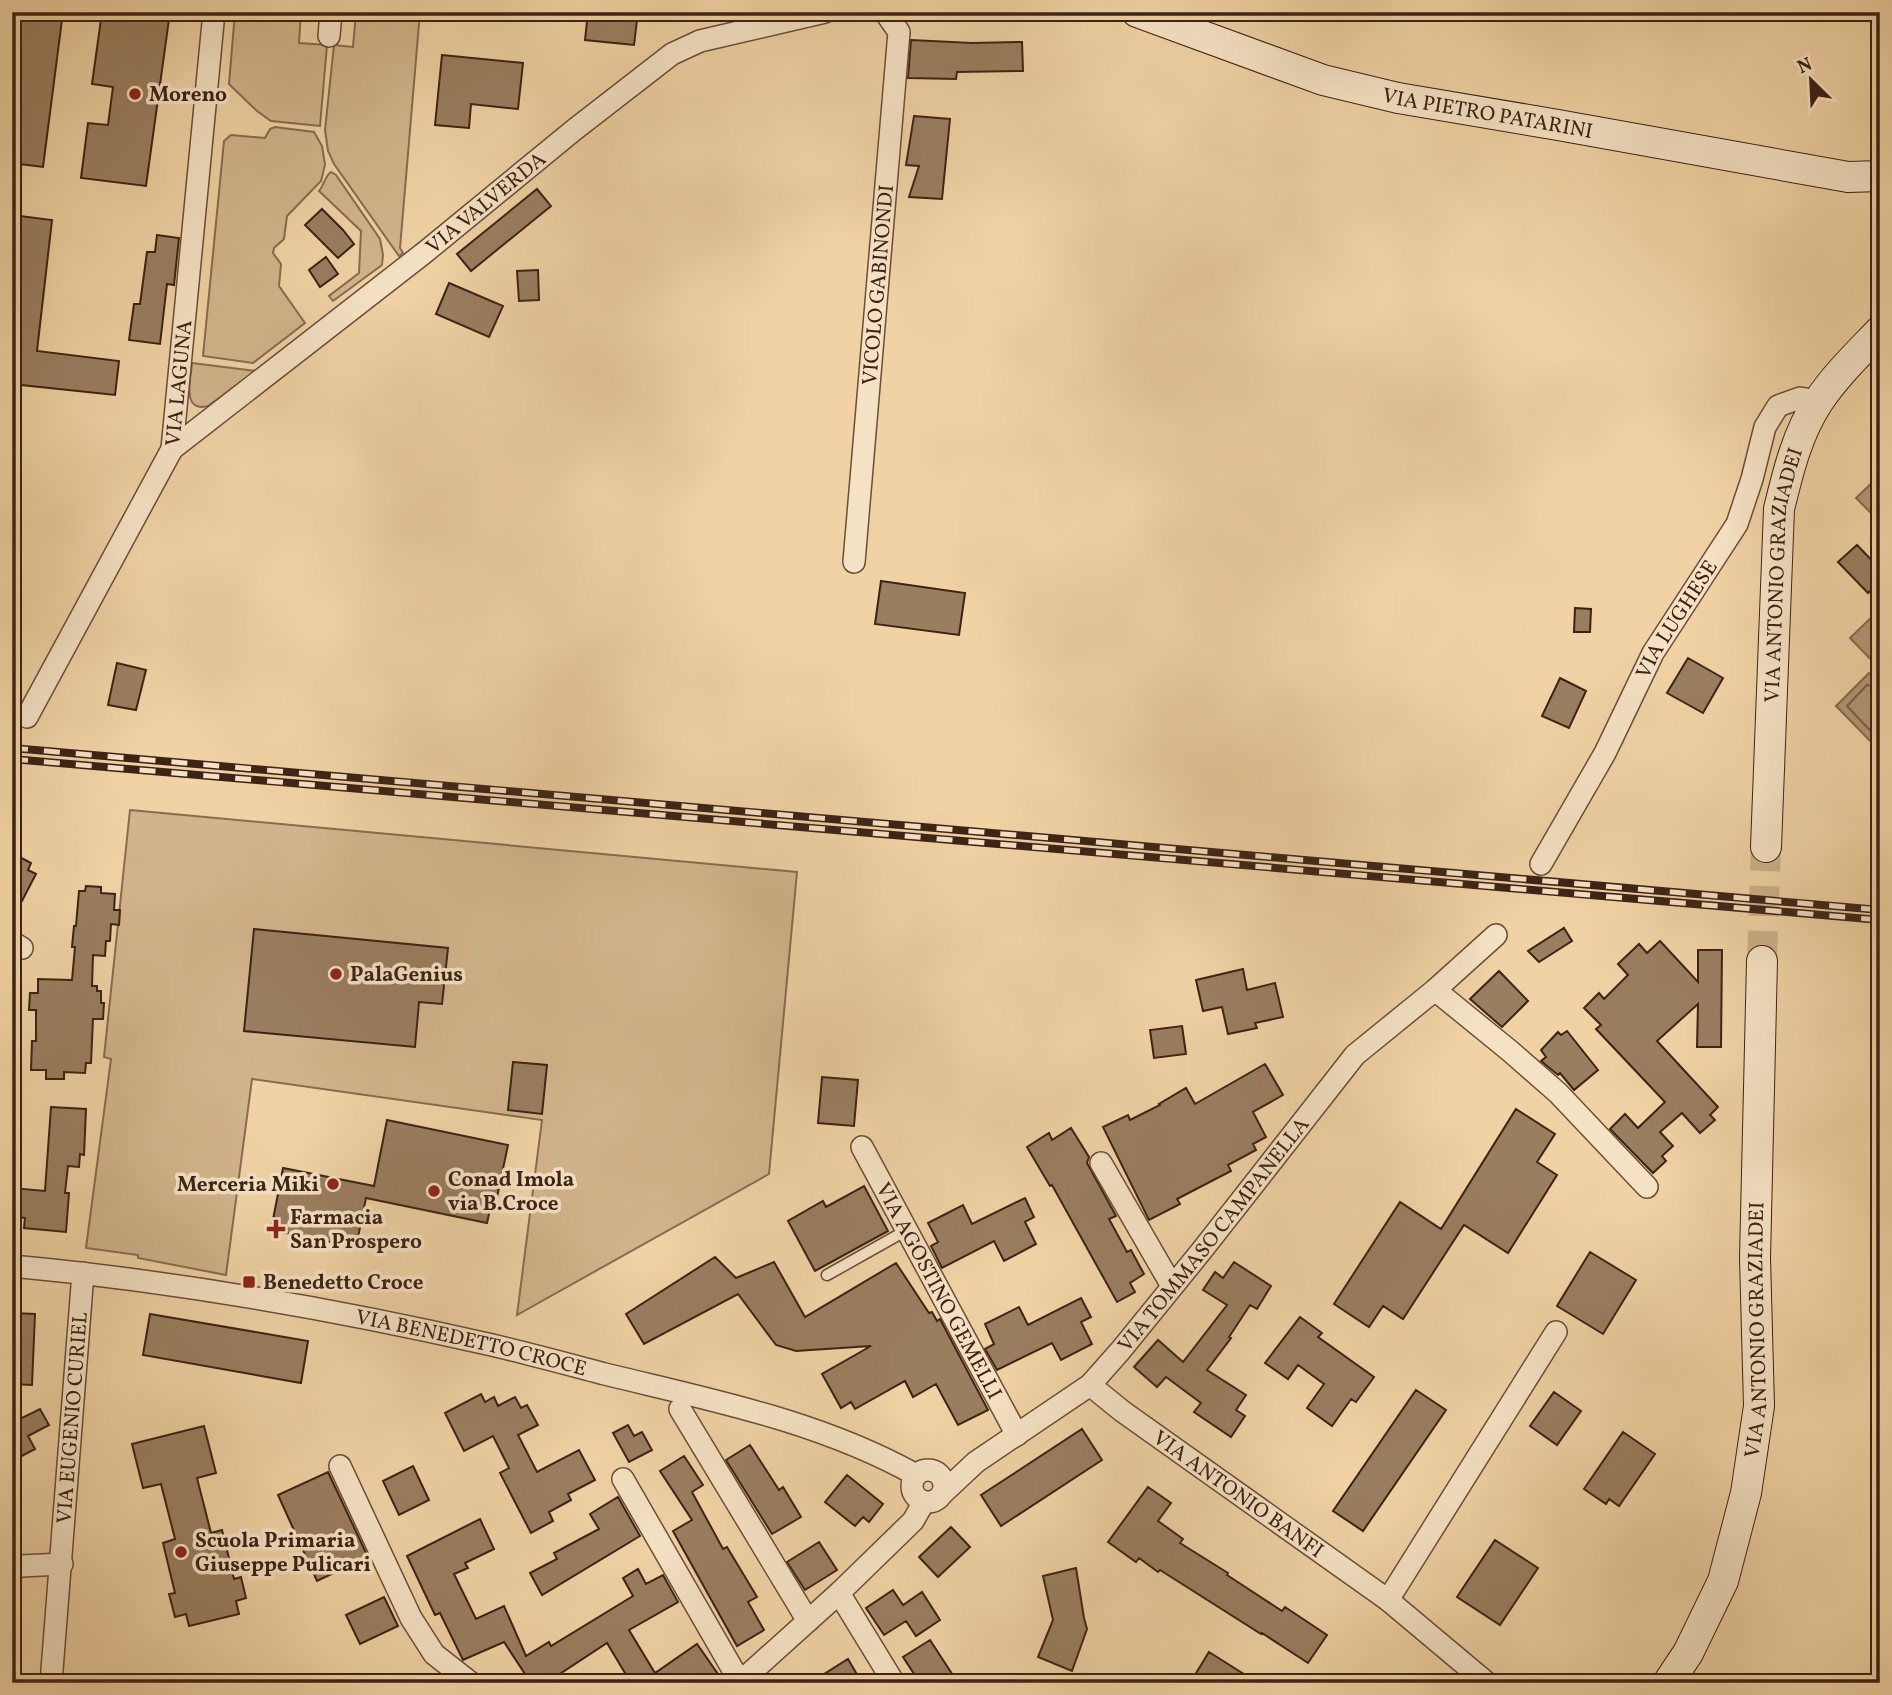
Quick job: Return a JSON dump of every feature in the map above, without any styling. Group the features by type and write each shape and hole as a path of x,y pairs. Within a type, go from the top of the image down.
{"street":[{"name":"VIA LAGUNA","path":"27,717 172,449 214,12"},
{"path":"329,36 331,12"},
{"name":"VIA VALVERDA","path":"172,449 424,253 672,54 699,41 825,12"},
{"name":"VICOLO GABINONDI","path":"854,562 900,32 885,12"},
{"name":"VIA PIETRO PATARINI","path":"1137,12 1323,80 1398,98 1848,177 1880,176"},
{"name":"VIA PIETRO PATARINI","path":"1848,177 1880,197"},
{"name":"VIA ANTONIO GRAZIADEI","path":"1766,846 1779,509 1798,443 1819,401 1855,356 1880,331"},
{"name":"VIA LUGHESE","path":"1541,864 1605,754 1653,653 1737,524 1752,480 1765,427 1778,406 1800,398 1819,401"},
{"name":"VIA TOMMASO CAMPANELLA","path":"921,1501 926,1503 937,1500 941,1483 1090,1385 1121,1350 1355,1055 1435,990 1496,935"},
{"name":"VIA ANTONIO GRAZIADEI","path":"1668,1683 1688,1653 1723,1581 1746,1493 1759,1406 1755,1258 1762,961"},
{"path":"1435,990 1558,1093 1647,1187"},
{"name":"VIA AGOSTINO GEMELLI","path":"862,1147 1017,1435"},
{"path":"1101,1163 1172,1286"},
{"name":"VIA BENEDETTO CROCE","path":"12,1266 83,1272 233,1294 494,1346 745,1408 848,1443 916,1475"},
{"name":"VIA EUGENIO CURIEL","path":"51,1683 83,1272"},
{"path":"1388,1600 1556,1332"},
{"name":"VIA ANTONIO BANFI","path":"1090,1385 1133,1419 1388,1600 1487,1683"},
{"path":"680,1409 808,1620"},
{"path":"340,1466 411,1618 434,1654 471,1683"},
{"path":"623,1479 740,1682 839,1593 913,1521 921,1507 921,1501 914,1494 911,1485 916,1475 924,1470 934,1471 941,1483"},
{"path":"12,1570 21,1566 62,1563"},
{"path":"839,1593 894,1683"}],"lane":[{"path":"827,1275 906,1230"}],"shaded area":[{"path":"235,12 301,12 299,43 327,45 320,126 271,121 229,84"},
{"path":"356,12 420,12 400,248 403,253 399,256 334,164 328,151 325,130 334,45 353,47"},
{"path":"275,127 314,132 322,146 325,164 321,181 287,216 284,239 274,248 273,253 281,264 279,286 305,323 253,363 203,356 224,141 231,135 265,138 270,129"},
{"path":"331,172 336,175 380,239 383,255 382,265 333,301 329,296 359,273 361,231 319,191"},
{"path":"192,363 256,371 208,406 200,407 191,399"},
{"path":"130,810 797,872 769,1174 517,1315 542,1120 252,1079 226,1275 138,1258 138,1255 86,1248 111,1059 104,1057"}],"water":[{"path":"1880,475 1880,522 1856,498"},
{"path":"1880,609 1880,669 1850,638"},
{"path":"1869,673 1880,684 1880,751 1836,706"}],"building":[{"path":"12,12 63,12 43,167 12,163"},
{"name":"Moreno","path":"102,12 170,12 146,186 81,178 88,123 108,125 113,87 92,84"},
{"path":"588,12 638,12 634,45 585,40"},
{"path":"911,40 1022,42 1023,71 957,72 956,79 908,78"},
{"path":"442,55 523,63 518,109 471,104 469,128 435,125"},
{"path":"914,116 950,119 942,199 909,197 919,166 906,165"},
{"path":"537,189 551,206 471,271 457,254"},
{"path":"322,209 354,244 338,258 305,225"},
{"path":"12,215 52,220 37,351 119,361 115,395 12,384"},
{"path":"157,235 179,238 174,285 167,284 160,344 129,340 134,304 140,304 147,252 155,252"},
{"path":"326,257 338,274 320,287 309,270"},
{"path":"538,270 539,300 519,301 517,271"},
{"path":"449,283 503,306 489,337 436,314"},
{"path":"1857,545 1880,569 1880,582 1868,593 1838,562"},
{"path":"881,581 965,593 959,635 875,624"},
{"path":"1575,608 1591,609 1590,632 1574,632"},
{"path":"1688,658 1723,678 1703,713 1667,693"},
{"path":"117,663 146,670 136,710 108,705"},
{"path":"1560,678 1586,691 1569,728 1542,716"},
{"path":"12,853 31,863 28,870 36,874 12,920"},
{"path":"86,886 101,887 101,893 115,894 114,910 120,910 119,925 111,924 110,941 106,941 105,956 93,955 92,986 97,986 97,991 101,991 101,1003 104,1003 103,1019 93,1019 91,1063 86,1063 85,1073 64,1072 64,1079 46,1079 46,1070 31,1070 32,1041 36,1041 36,1010 29,1010 30,993 38,993 38,979 72,980 75,947 72,947 79,891 85,891"},
{"path":"1564,928 1572,941 1539,962 1528,951"},
{"name":"PalaGenius","path":"254,929 448,948 442,1004 419,1002 415,1047 244,1031"},
{"path":"1660,941 1698,982 1698,950 1722,950 1721,1047 1697,1047 1698,1004 1657,1041 1718,1107 1710,1115 1715,1120 1700,1133 1682,1113 1660,1132 1673,1146 1662,1156 1666,1161 1653,1173 1610,1129 1625,1114 1638,1128 1665,1102 1596,1029 1601,1025 1584,1008 1599,993 1604,999 1628,975 1618,964 1639,944 1647,953"},
{"path":"1243,969 1247,990 1275,983 1283,1017 1255,1023 1257,1028 1228,1034 1222,1007 1203,1011 1196,980"},
{"path":"1499,971 1528,1001 1502,1027 1470,999"},
{"path":"1182,1026 1186,1054 1154,1058 1150,1030"},
{"path":"1567,1031 1598,1070 1574,1090 1560,1073 1558,1075 1541,1061 1546,1057 1541,1050 1558,1032 1561,1035"},
{"path":"513,1062 547,1065 542,1114 508,1110"},
{"path":"1265,1064 1283,1095 1253,1112 1266,1137 1253,1144 1256,1150 1228,1165 1231,1171 1177,1199 1180,1204 1149,1220 1103,1127 1128,1115 1130,1120 1186,1088 1195,1104"},
{"path":"822,1077 858,1080 854,1126 818,1123"},
{"path":"51,1107 86,1109 84,1155 80,1154 79,1167 68,1166 65,1193 69,1193 66,1232 24,1228 25,1218 12,1216 12,1188 45,1191"},
{"path":"1516,1109 1555,1134 1537,1162 1557,1175 1508,1253 1464,1225 1403,1319 1383,1306 1369,1327 1334,1304 1400,1202 1441,1229"},
{"path":"387,1120 508,1145 496,1202 492,1201 487,1223 366,1198 356,1247 271,1230 283,1168 374,1186"},
{"path":"1071,1128 1089,1157 1087,1163 1116,1216 1109,1219 1127,1252 1131,1250 1144,1274 1130,1283 1135,1292 1117,1302 1052,1185 1050,1186 1027,1147 1049,1133 1052,1140"},
{"path":"864,1186 888,1231 815,1271 788,1221 823,1201 826,1207"},
{"path":"1025,1198 1034,1217 1025,1222 1036,1244 1004,1261 994,1241 942,1268 931,1246 938,1242 928,1223 963,1205 972,1224"},
{"path":"1590,1252 1636,1280 1603,1334 1557,1306"},
{"path":"715,1257 736,1278 774,1262 805,1317 896,1263 929,1313 932,1312 937,1321 940,1319 988,1410 958,1425 936,1384 913,1397 905,1381 855,1409 851,1402 841,1408 822,1374 871,1346 796,1351 776,1345 738,1294 644,1344 626,1314"},
{"path":"1234,1262 1271,1286 1257,1309 1250,1305 1229,1337 1231,1338 1207,1370 1246,1395 1236,1410 1245,1416 1231,1437 1194,1412 1201,1403 1166,1377 1157,1387 1134,1367 1158,1340 1183,1362 1227,1305 1203,1290 1215,1272 1223,1278"},
{"path":"1081,1298 1091,1317 1081,1322 1092,1344 1061,1360 1052,1343 997,1370 985,1349 994,1344 985,1324 1019,1307 1028,1325"},
{"path":"12,1313 35,1314 32,1385 12,1384"},
{"path":"150,1314 308,1341 301,1383 143,1355"},
{"path":"1300,1317 1322,1333 1318,1337 1374,1377 1356,1402 1351,1399 1332,1426 1307,1408 1324,1384 1298,1365 1288,1379 1265,1363"},
{"path":"1416,1390 1446,1410 1363,1531 1333,1511"},
{"path":"1554,1392 1581,1411 1557,1445 1530,1426"},
{"path":"481,1394 485,1402 494,1397 498,1406 515,1397 521,1408 527,1405 538,1425 518,1435 537,1472 579,1450 595,1480 568,1494 571,1500 549,1512 553,1521 531,1533 500,1473 509,1468 493,1436 464,1451 445,1413"},
{"path":"12,1405 20,1419 40,1409 49,1425 28,1436 35,1449 12,1461"},
{"path":"628,1425 634,1436 642,1432 652,1450 629,1462 613,1433"},
{"path":"204,1426 216,1473 197,1478 211,1533 222,1530 234,1579 241,1577 246,1598 236,1601 239,1614 189,1626 186,1614 175,1617 169,1594 175,1593 163,1543 175,1539 161,1484 143,1488 132,1444"},
{"path":"1082,1429 1102,1460 1001,1526 981,1495"},
{"path":"1623,1432 1655,1454 1619,1506 1609,1499 1606,1504 1584,1489"},
{"path":"750,1445 779,1490 783,1487 801,1517 772,1534 726,1460"},
{"path":"684,1456 703,1485 692,1492 723,1549 727,1547 757,1597 748,1602 764,1630 737,1646 673,1531 692,1520 660,1471"},
{"path":"413,1466 429,1500 399,1515 383,1481"},
{"path":"328,1472 368,1557 317,1581 278,1495"},
{"path":"847,1475 883,1504 869,1522 863,1517 855,1526 825,1502"},
{"path":"1148,1487 1171,1503 1158,1521 1183,1539 1180,1543 1282,1611 1285,1607 1327,1635 1308,1663 1160,1570 1158,1572 1139,1558 1136,1562 1108,1542"},
{"path":"618,1497 640,1536 542,1595 530,1573 557,1559 554,1553 599,1529 590,1514"},
{"path":"480,1519 494,1549 465,1563 468,1568 454,1574 476,1619 504,1606 526,1656 549,1642 551,1646 633,1596 623,1578 638,1569 646,1584 663,1575 678,1602 629,1630 655,1673 697,1644 720,1677 711,1683 631,1683 607,1643 546,1683 531,1683 504,1642 463,1660 440,1613 435,1615 407,1556"},
{"path":"951,1527 970,1547 938,1577 919,1557"},
{"path":"1495,1540 1538,1568 1500,1625 1457,1597"},
{"path":"819,1542 837,1570 805,1590 787,1562"},
{"path":"1076,1568 1087,1629 1072,1671 1038,1657 1053,1620 1043,1576"},
{"path":"893,1590 903,1605 922,1592 940,1620 916,1636 906,1621 884,1635 866,1608"},
{"path":"384,1597 398,1626 360,1644 346,1615"},
{"path":"930,1640 958,1683 920,1683 903,1657"},
{"path":"1209,1652 1258,1683 1190,1683"},
{"path":"848,1659 862,1683 810,1683"}],"tunnel":[{"path":"1762,961 1766,847"}],"railway":[{"path":"12,748 1880,910"},
{"path":"12,759 1880,920"}],"place":[{"name":"Moreno","path":"135,94"},
{"name":"PalaGenius","path":"336,974"},
{"name":"Merceria Miki","path":"333,1184"},
{"name":"Conad Imola via B.Croce","path":"434,1191"},
{"name":"Farmacia San Prospero","path":"276,1229"},
{"name":"Benedetto Croce","path":"249,1282"},
{"name":"Scuola Primaria Giuseppe Pulicari","path":"181,1552"}]}
